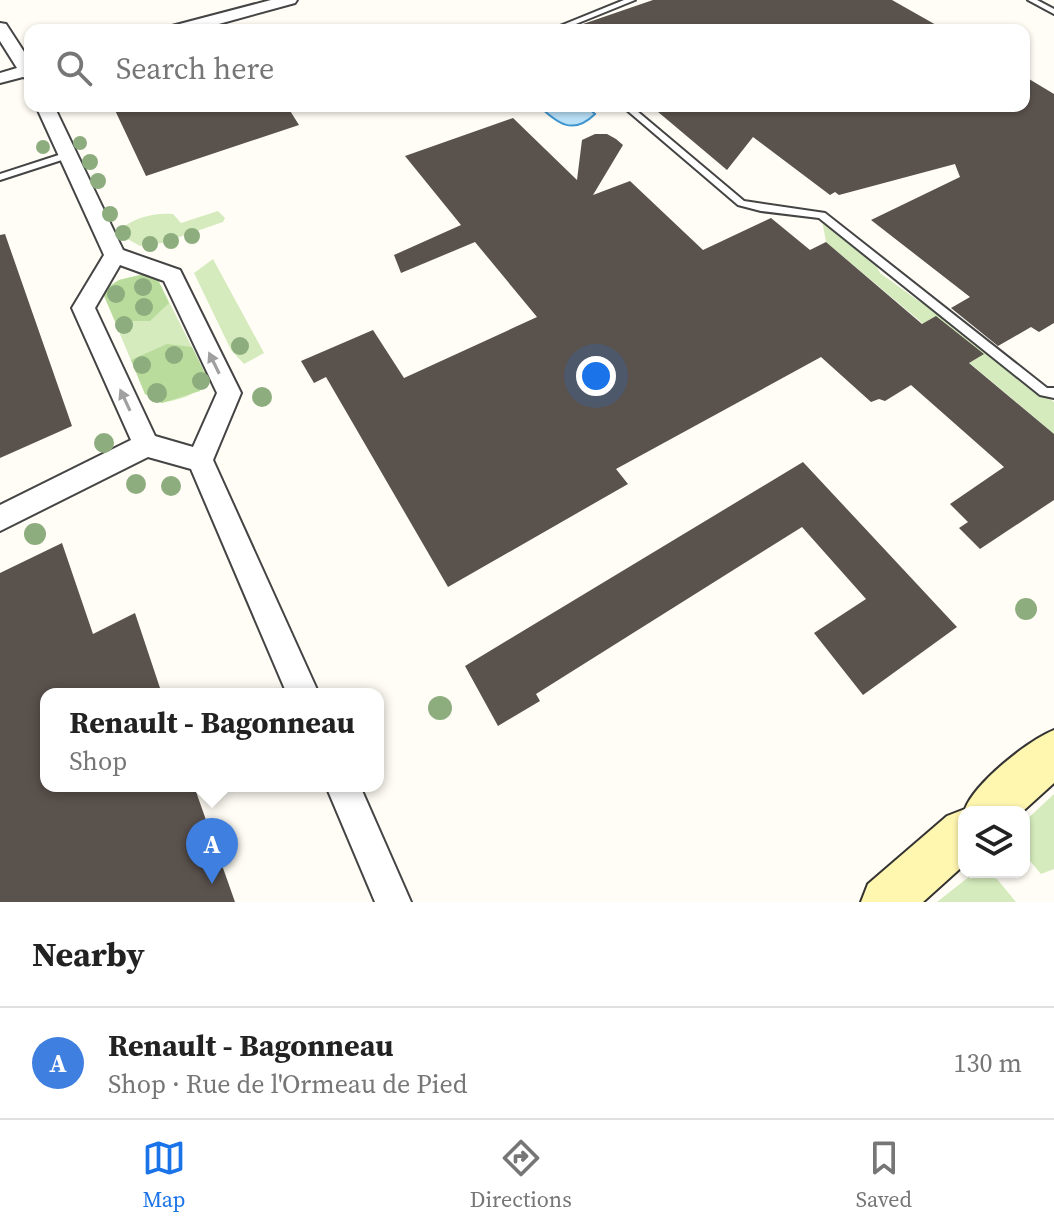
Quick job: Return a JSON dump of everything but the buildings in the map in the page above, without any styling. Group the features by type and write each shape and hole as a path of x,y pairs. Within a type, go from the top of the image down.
{"street":[{"path":"200,24 289,0"},
{"path":"0,28 24,64"},
{"path":"0,78 24,73"},
{"path":"48,112 115,255 172,276 229,393 200,460 300,688"},
{"path":"115,255 83,308 146,445"},
{"path":"0,519 146,445 200,460"},
{"path":"994,806 1054,753"},
{"path":"346,792 393,902"},
{"path":"886,902 958,838"}],"lane":[{"path":"569,24 631,0"},
{"path":"1032,0 1054,12"},
{"path":"633,112 741,203 764,210 795,209 822,215 1044,392 1054,393"},
{"path":"0,177 68,155"}],"green space":[{"path":"218,211 225,218 223,222 162,243 140,246 117,233 129,223 150,215 173,214 181,223"},
{"path":"822,220 874,261 880,273 932,307 1054,402 1054,434 826,242"},
{"path":"213,259 264,353 244,364 231,350 194,273"},
{"path":"144,274 158,280 206,375 194,392 162,403 145,394 102,291 119,280"},
{"path":"144,274 158,280 169,303 150,321 115,321 102,291 119,280"},
{"path":"167,344 192,347 206,375 200,391 162,403 145,394 131,360"},
{"path":"1054,794 1054,869 1041,874 1030,861 1030,816"},
{"path":"967,878 994,878 1016,902 937,902"}],"water":[{"path":"546,112 595,114 587,121 572,126"}],"place":[{"name":"Renault - Bagonneau","path":"212,884"}]}
